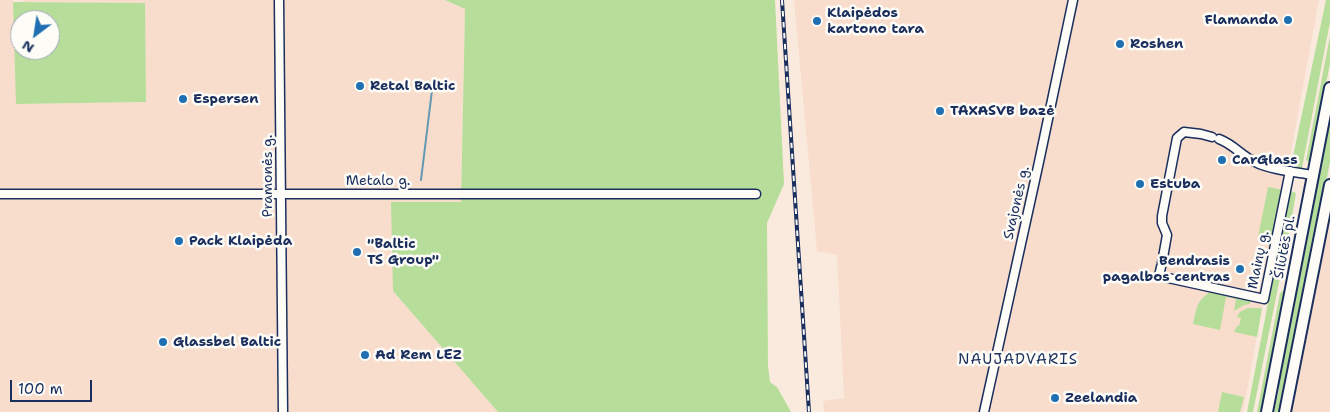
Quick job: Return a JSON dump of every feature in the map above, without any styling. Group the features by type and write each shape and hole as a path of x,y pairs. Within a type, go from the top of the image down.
{"main road":[{"name":"Šilutės pl.","path":"1267,412 1330,88"},
{"path":"1285,412 1330,185"}],"street":[{"name":"Pramonės g.","path":"279,0 283,412"},
{"name":"Svajonės g.","path":"984,412 1073,0"},
{"name":"Mainų g.","path":"1290,171 1264,299 1160,276 1166,235 1162,216 1177,138 1184,132 1201,134 1227,142 1257,163 1266,166 1313,175"},
{"name":"Metalo g.","path":"0,194 756,194"}],"shaded area":[{"path":"0,0 13,0 13,10 10,10 10,60 15,60 17,104 146,102 144,3 23,2 23,0 445,0 465,9 461,202 393,291 498,412 0,412"},
{"path":"794,0 1319,0 1243,412 824,412 823,401 844,398 837,255 817,251"},
{"path":"1330,225 1330,412 1290,412 1310,310"}],"green space":[{"path":"445,0 775,0 784,184 767,223 768,366 770,382 777,387 791,412 498,412 393,291 391,202 461,202 465,9"},
{"path":"1326,0 1330,0 1330,22 1302,168 1294,166 1292,161"},
{"path":"13,2 145,3 146,102 16,104 15,60 60,60 60,10 13,10"},
{"path":"1330,36 1330,64 1310,163 1306,160"},
{"path":"1330,112 1330,162 1281,412 1274,412 1279,390 1279,376"},
{"path":"1268,187 1283,190 1273,242 1259,239 1258,237"},
{"path":"1289,191 1296,193 1287,245 1279,243"},
{"path":"1279,246 1286,248 1253,412 1247,412"},
{"path":"1285,289 1261,412 1257,412 1280,293"},
{"path":"1211,291 1251,298 1250,304 1234,311 1236,299 1226,297 1220,330 1193,324 1198,305 1202,298"},
{"path":"1248,308 1262,308 1257,337 1234,332 1237,326 1239,326 1241,318 1237,317 1240,312"},
{"path":"1222,392 1244,397 1240,412 1218,412"}],"waterway":[{"path":"421,180 433,82"}],"railway":[{"path":"782,0 809,412"}],"place":[{"name":"Flamanda","path":"1288,20"},
{"name":"Klaipėdos kartono tara","path":"817,21"},
{"name":"Roshen","path":"1120,44"},
{"name":"Retal Baltic","path":"360,86"},
{"name":"Espersen","path":"183,99"},
{"name":"TAXASVB bazė","path":"940,111"},
{"name":"CarGlass","path":"1222,160"},
{"name":"Estuba","path":"1140,184"},
{"name":"Pack Klaipėda","path":"179,241"},
{"name":"\"Baltic TS Group\"","path":"357,252"},
{"name":"Bendrasis pagalbos centras","path":"1240,269"},
{"name":"Glassbel Baltic","path":"163,342"},
{"name":"Ad Rem LEZ","path":"365,355"},
{"name":"Zeelandia","path":"1055,398"}],"district":[{"name":"NAUJADVARIS","path":"1018,360"}]}
